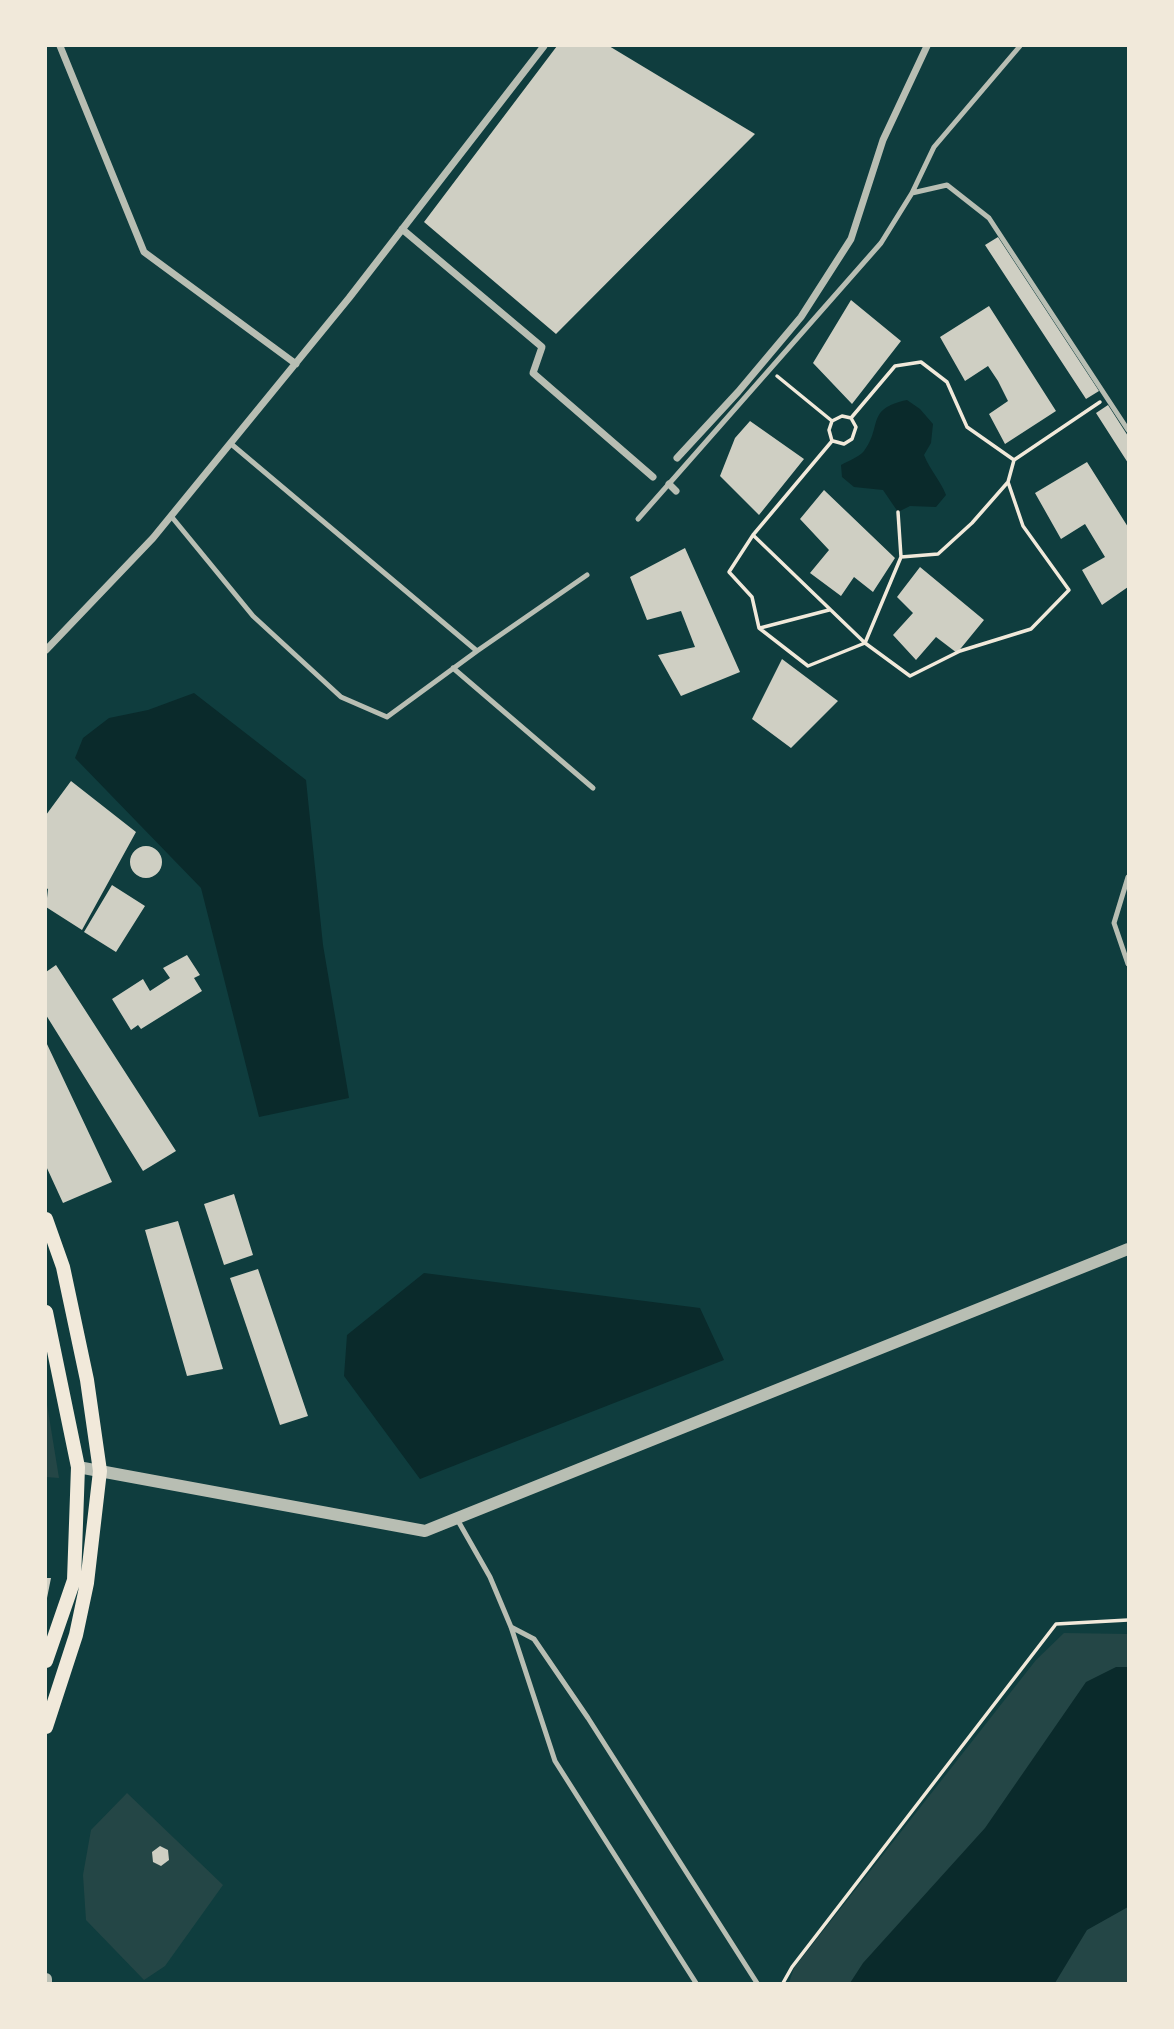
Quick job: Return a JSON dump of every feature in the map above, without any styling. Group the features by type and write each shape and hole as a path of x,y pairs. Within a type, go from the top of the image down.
{"main road":[{"path":"46,1219 66,1280 87,1380 100,1471 87,1583 76,1635 46,1727"},
{"path":"46,1311 78,1467 74,1580 50,1634 46,1661"}],"street":[{"path":"60,46 144,251 296,364"},
{"path":"46,650 153,538 296,364 544,46"},
{"path":"677,458 738,392 801,317 850,239 883,140 927,46"},
{"path":"402,229 542,347 533,373 653,477"},
{"path":"668,484 677,491"},
{"path":"78,1467 425,1531 1129,1249"}],"lane":[{"path":"638,519 881,243 912,193 934,147 1020,46"},
{"path":"912,193 947,186 989,218 1129,430"},
{"path":"230,443 477,651"},
{"path":"171,516 253,616 341,697 387,717 587,575"},
{"path":"453,668 593,788"},
{"path":"1129,877 1114,923 1129,964"},
{"path":"457,1518 490,1577 511,1627 555,1761 696,1983"},
{"path":"511,1627 534,1639 588,1718 757,1983"},
{"path":"50,1634 76,1635"}],"path":[{"path":"851,418 895,366 922,362 947,382 967,427 1014,460"},
{"path":"769,370 832,421"},
{"path":"901,557 938,554 972,523 1008,482 1014,460 1107,397"},
{"path":"842,416 851,418 856,427 852,439 844,444 832,441 829,430 832,421 842,416"},
{"path":"832,441 753,535 729,572 752,597 760,628 808,667 865,643 901,557 898,512"},
{"path":"753,535 865,643 911,676 960,651 1031,629 1069,590 1023,526 1008,482"},
{"path":"760,628 829,610"},
{"path":"783,1983 792,1967 1056,1624 1129,1620"}],"shaded area":[{"path":"907,400 920,409 933,424 931,443 924,455 946,495 936,507 910,506 898,512 883,490 854,487 842,477 841,465 864,451 885,408"},
{"path":"194,693 306,780 323,945 349,1098 259,1117 201,888 75,758 83,738 109,718 148,710"},
{"path":"424,1273 700,1308 724,1360 420,1479 344,1376 347,1335"},
{"path":"46,1398 59,1478 46,1477"},
{"path":"1064,1633 1128,1634 1128,1983 789,1983 794,1968 1036,1660"},
{"path":"1116,1667 1128,1667 1128,1907 1087,1930 1055,1983 850,1983 863,1963 985,1828 1086,1682"},
{"path":"127,1793 223,1885 165,1966 144,1980 86,1920 83,1875 91,1830"}],"building":[{"path":"557,46 609,46 755,134 556,334 424,222"},
{"path":"998,237 1099,391 1086,399 985,245"},
{"path":"851,300 901,341 852,404 813,363"},
{"path":"989,306 1056,411 1005,444 989,414 1008,401 998,381 988,366 965,381 940,337"},
{"path":"1108,405 1128,436 1128,463 1096,413"},
{"path":"750,421 804,459 759,515 720,476 735,438"},
{"path":"1087,462 1128,527 1128,587 1102,605 1082,570 1105,557 1085,524 1061,539 1035,493"},
{"path":"824,490 895,558 873,592 854,577 841,596 810,573 829,550 800,519"},
{"path":"685,548 740,672 681,696 658,655 695,647 681,611 647,620 630,577"},
{"path":"920,567 984,620 957,653 936,637 916,660 893,635 913,613 897,597"},
{"path":"782,659 838,701 791,748 752,719"},
{"path":"71,781 136,832 82,930 46,907 46,815"},
{"path":"146,846 157,851 162,862 157,873 146,878 135,873 130,862 135,851"},
{"path":"112,885 145,906 116,952 84,932"},
{"path":"187,955 200,975 194,978 202,991 141,1029 138,1025 131,1030 112,999 143,979 150,991 170,978 163,968"},
{"path":"56,965 176,1151 143,1171 46,1015 46,972"},
{"path":"46,1042 112,1182 63,1203 46,1166"},
{"path":"234,1194 253,1255 224,1265 204,1204"},
{"path":"178,1221 223,1369 187,1376 145,1230"},
{"path":"258,1269 308,1416 280,1425 230,1278"},
{"path":"46,1578 51,1578 47,1598 46,1598"},
{"path":"160,1846 168,1850 169,1860 161,1866 153,1862 152,1852"}]}
